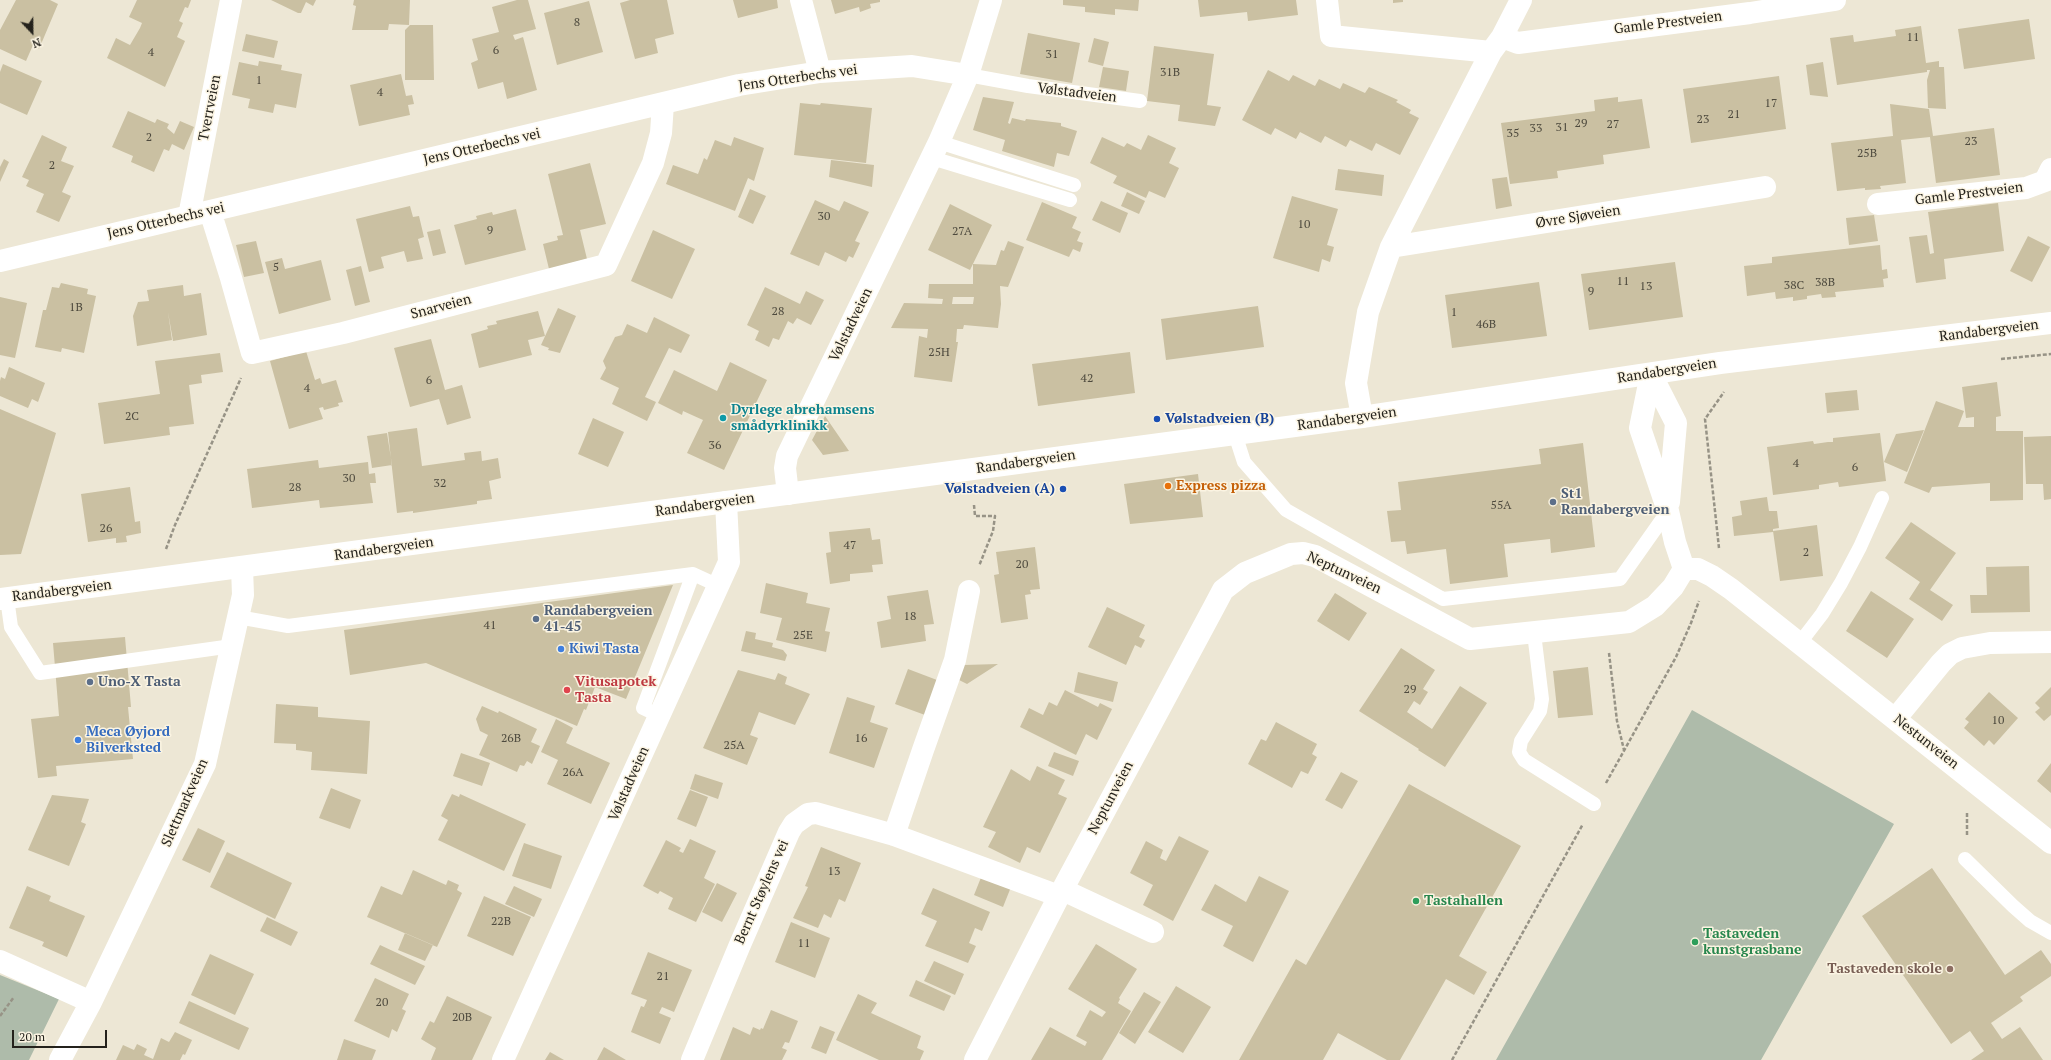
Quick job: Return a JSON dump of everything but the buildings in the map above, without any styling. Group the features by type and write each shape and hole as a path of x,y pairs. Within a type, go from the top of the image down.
{"street":[{"name":"Tverrveien","path":"200,214 231,0"},
{"path":"801,0 820,72"},
{"name":"Vølstadveien","path":"788,494 785,468 786,456 935,150 968,75 990,0"},
{"name":"Gamle Prestveien","path":"1327,0 1331,36 1496,44 1518,43 1750,13 1835,0"},
{"path":"1362,417 1356,383 1368,312 1391,247 1496,44 1521,0"},
{"name":"Jens Otterbechs vei","path":"0,261 739,85 820,72 912,66 968,75"},
{"name":"Snarveien","path":"252,353 343,333 606,265 653,163 661,133 663,104"},
{"name":"Gamle Prestveien","path":"1878,204 2026,188 2045,181 2051,169"},
{"name":"Øvre Sjøveien","path":"1391,247 1764,187"},
{"path":"200,214 231,278 252,353"},
{"name":"Randabergveien","path":"4,598 242,568 1362,417 1720,363 2051,323"},
{"path":"1651,374 1676,423 1668,511"},
{"path":"1651,374 1640,428 1668,511 1675,542 1684,569"},
{"name":"Vølstadveien","path":"503,1060 729,562 726,502"},
{"name":"Neptunveien","path":"974,1060 1061,893 1223,590 1245,573 1291,554 1303,553 1315,556 1470,638 1534,633 1629,622 1643,615 1655,606 1673,587 1684,569"},
{"name":"Slettmarkveien","path":"60,1060 91,1002 205,764 243,594 242,568"},
{"name":"Nestunveien","path":"1684,569 1698,569 1712,576 1731,589 1799,644 1896,718 2051,843"},
{"path":"894,835 922,750 956,660 969,591"},
{"path":"1896,718 1941,663 1950,654 1962,648 1990,644 2051,642"},
{"name":"Bernt Støylens vei","path":"692,1060 738,947 789,832 794,824 808,814 816,813 894,835 1061,893"},
{"path":"1061,893 1153,932"},
{"path":"0,961 91,1002"}],"lane":[{"name":"Vølstadveien","path":"968,75 1028,86 1140,101"},
{"path":"935,150 1074,185"},
{"path":"935,150 1070,200"},
{"path":"1236,434 1244,462 1286,510 1443,599 1620,579 1668,511"},
{"path":"1799,644 1822,614 1841,584 1860,547 1882,498"},
{"path":"660,716 644,708 694,574"},
{"path":"238,617 288,626 694,574 719,586"},
{"path":"4,598 11,627 40,673 232,646"},
{"path":"1534,633 1542,699 1540,710 1520,741 1519,752 1524,760 1594,804"},
{"path":"1965,859 2030,921 2051,933"}],"path":[{"path":"166,551 175,525 252,353"},
{"path":"1720,552 1705,419 1723,393"},
{"path":"969,591 993,531 995,516 975,516 974,505"},
{"path":"1452,1060 1676,657 1700,599"},
{"path":"1605,624 1617,721 1624,750"},
{"path":"1965,859 1967,840 1967,811"}],"green space":[{"name":"Tastaveden kunstgrasbane","path":"1692,710 1894,824 1761,1060 1496,1060"},
{"path":"0,975 59,999 29,1060 0,1060"}],"place":[{"name":"Dyrlege abrehamsens smådyrklinikk","path":"723,418"},
{"name":"Vølstadveien (B)","path":"1157,419"},
{"name":"Express pizza","path":"1168,486"},
{"name":"Vølstadveien (A)","path":"1063,489"},
{"name":"St1 Randabergveien","path":"1553,502"},
{"name":"Randabergveien 41-45","path":"536,619"},
{"name":"Kiwi Tasta","path":"561,649"},
{"name":"Uno-X Tasta","path":"90,682"},
{"name":"Vitusapotek Tasta","path":"567,690"},
{"name":"Meca Øyjord Bilverksted","path":"78,740"},
{"name":"Tastahallen","path":"1416,901"},
{"name":"Tastaveden kunstgrasbane","path":"1695,942"},
{"name":"Tastaveden skole","path":"1950,969"}]}
